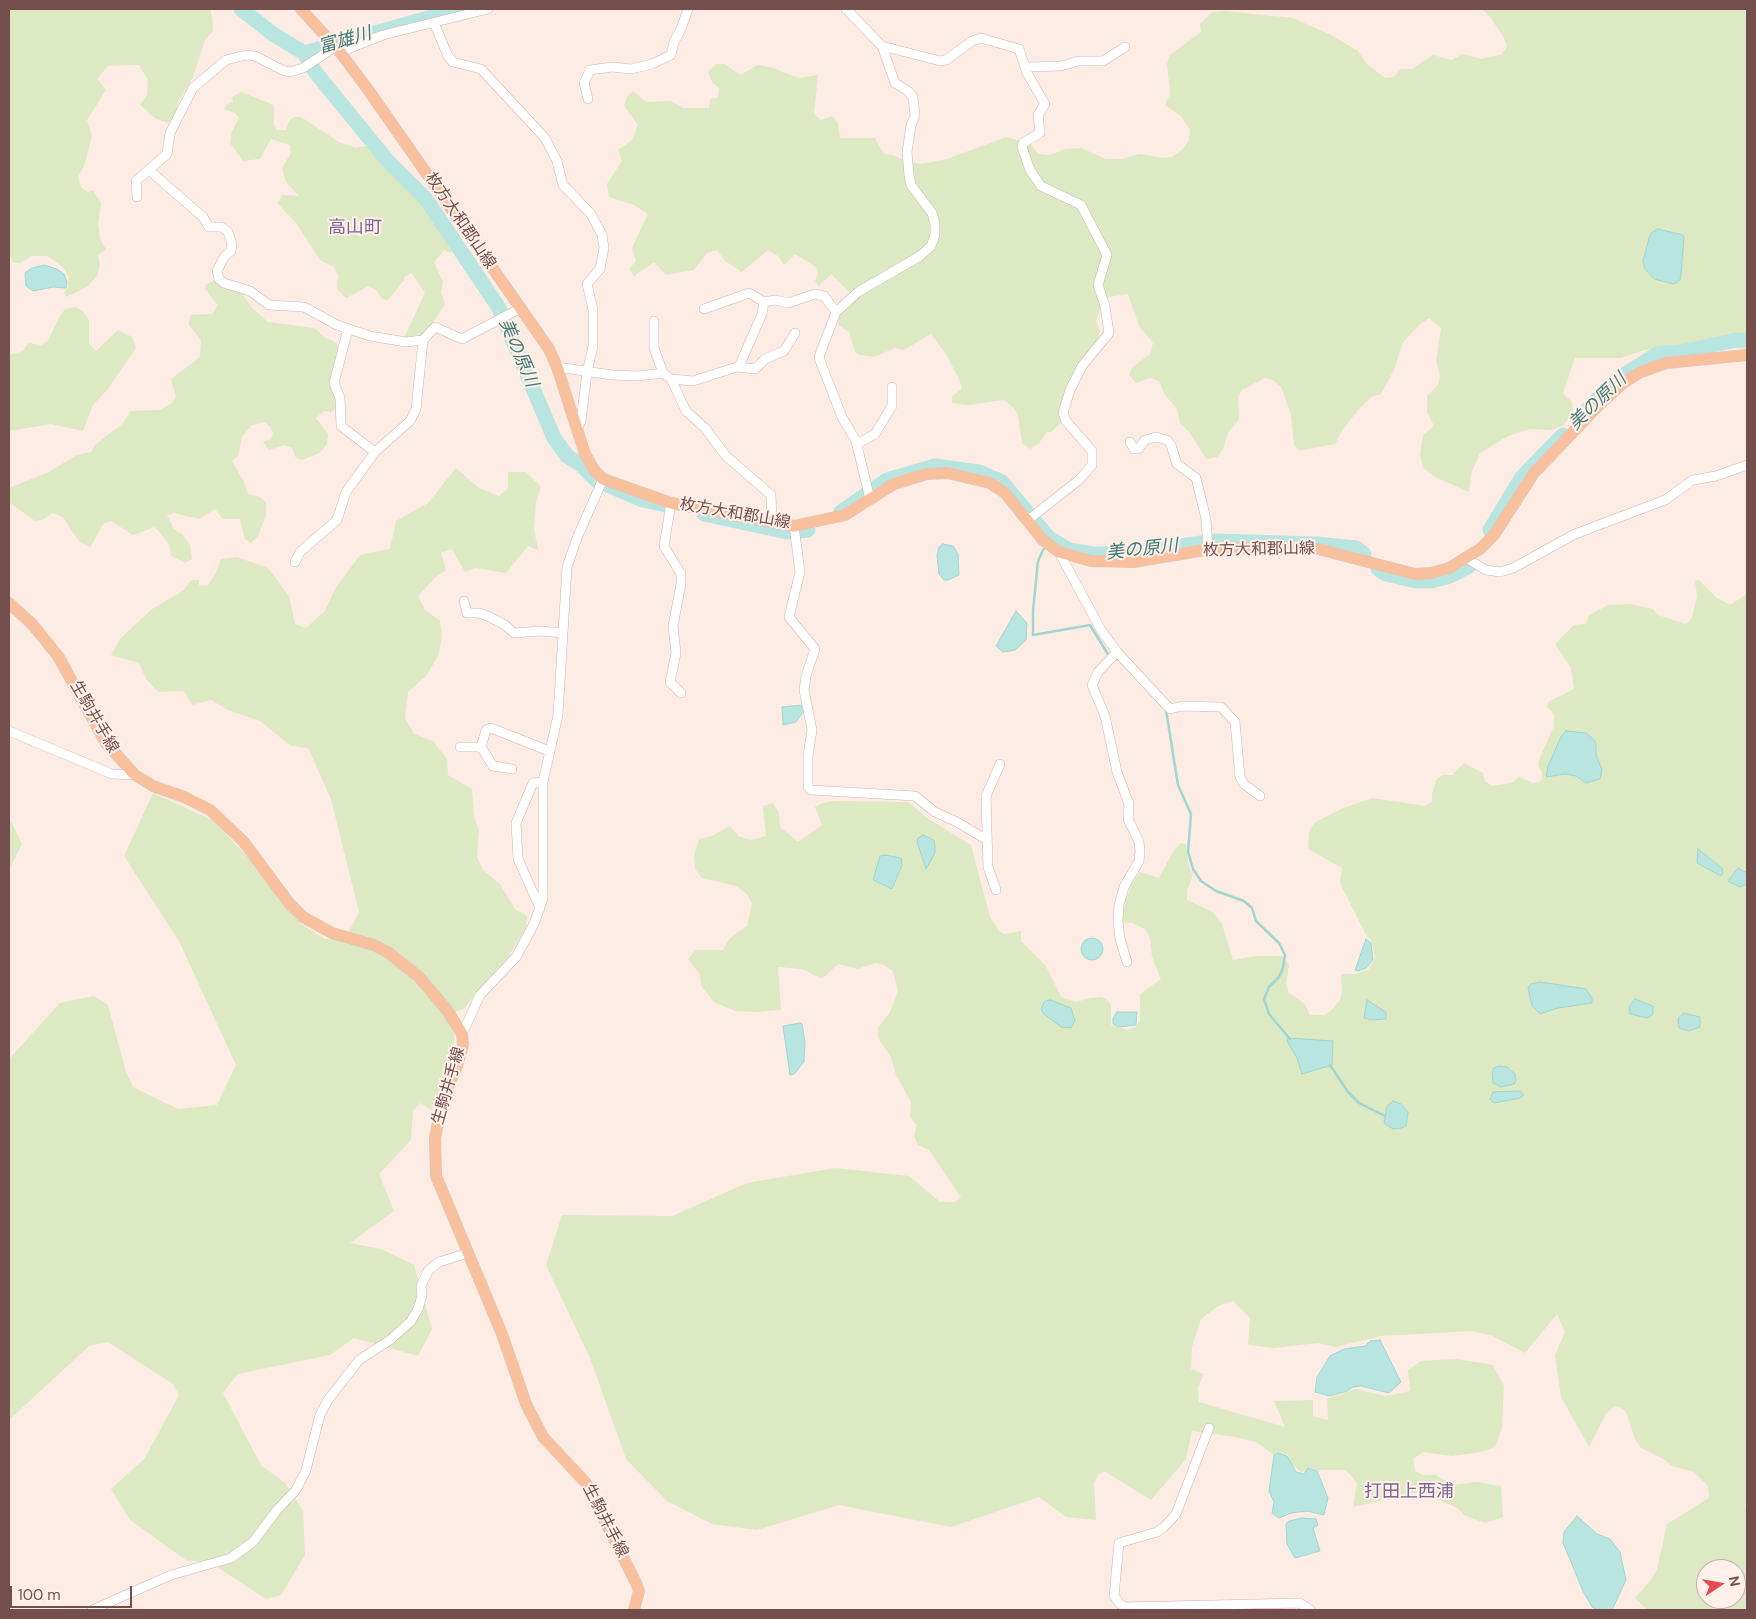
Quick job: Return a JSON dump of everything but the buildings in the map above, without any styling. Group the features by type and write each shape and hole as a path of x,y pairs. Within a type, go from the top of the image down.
{"main road":[{"name":"枚方大和郡山線","path":"301,9 338,50 422,166 514,312 548,349 557,367 576,431 588,463 601,483 671,503 794,526 846,515 894,484 927,474 947,474 990,483 1005,493 1044,540 1059,552 1092,561 1110,563 1133,562 1208,549 1318,549 1415,574 1431,573 1449,568 1480,549 1494,535 1534,473 1598,406 1623,383 1641,372 1666,363 1747,355"},
{"name":"生駒井手線","path":"9,603 32,624 58,656 106,743 135,775 153,786 184,797 216,815 243,841 289,903 303,917 332,933 374,945 404,964 419,977 447,1010 462,1034 463,1045 456,1069 443,1097 435,1138 436,1176 502,1334 526,1404 543,1437 586,1483 636,1582 639,1591 634,1610"}],"street":[{"path":"443,9 444,20"},
{"path":"137,197 136,181 166,154 170,133 192,88 226,60 246,55 255,56 282,70 290,72 303,68 338,50 383,35 488,9"},
{"path":"588,99 584,83 590,70 612,67 631,69 652,64 671,55 674,42 688,9"},
{"path":"846,9 882,46 894,83 908,91 913,97 915,116 911,125 907,152 909,175 911,185 932,213 935,235 931,246 920,256 858,292 836,312 819,358 842,417 856,444 870,499"},
{"path":"434,23 453,62 480,69 545,138 551,147 566,191 583,204 597,224 604,248 600,269 587,284 594,330 593,346 587,372 585,398 576,431"},
{"path":"882,46 931,59 946,60 972,41 981,38 1019,49 1034,89 1045,104 1038,116 1040,133 1023,143 1022,147 1030,170 1041,186 1081,205 1107,255 1098,285 1105,306 1109,333 1082,366 1070,390 1063,413 1066,421 1092,451 1092,465 1079,480 1028,520"},
{"path":"1027,67 1061,66 1079,62 1103,61 1125,47"},
{"path":"149,170 203,217 209,227 222,227 228,232 232,244 231,251 224,257 217,271 219,279 224,283 250,291 269,304 304,307 348,329 370,336 393,340 423,340"},
{"path":"704,309 749,293 764,302 775,300 788,303 815,294 824,296 836,312"},
{"path":"737,367 762,314 764,302"},
{"path":"295,562 300,552 337,520 346,492 375,452 410,421 416,409 423,340 435,327 462,339 514,312"},
{"path":"654,320 654,348 663,373 671,380 686,411 705,428 726,456 771,495 772,522"},
{"path":"348,329 334,383 340,398 341,426 375,452"},
{"path":"671,380 693,381 737,367 755,369 765,359 784,351 795,333"},
{"path":"557,367 587,372 638,376 663,373"},
{"path":"856,444 875,434 892,406 892,387"},
{"path":"1130,442 1134,450 1138,449 1145,440 1156,437 1167,440 1171,444 1177,464 1196,478 1206,519 1208,549"},
{"path":"1466,558 1486,570 1500,572 1513,568 1574,534 1665,500 1693,480 1716,476 1747,465"},
{"path":"462,1034 480,995 516,957 534,924 540,908 544,884 544,782 549,751 558,716 567,567 577,538 601,483"},
{"path":"671,503 664,546 681,574 681,584 673,626 676,653 670,682 681,693"},
{"path":"794,526 800,572 789,617 815,649 806,676 804,690 812,730 808,756 808,786 811,790 915,796 934,812 957,822 987,840"},
{"path":"1059,552 1101,630 1116,652 1170,709 1182,706 1221,706 1235,722 1240,777 1244,784 1260,796"},
{"path":"464,601 467,613 490,617 514,633 541,631 563,633"},
{"path":"1116,652 1098,672 1092,685 1105,716 1117,772 1129,804 1128,820 1139,842 1139,861 1124,887 1119,905 1120,939 1127,962"},
{"path":"512,769 493,766 481,747 486,730 491,728 549,751"},
{"path":"9,731 112,774 135,775"},
{"path":"460,747 481,747"},
{"path":"996,890 988,866 986,796 1000,764"},
{"path":"540,908 518,859 516,823 532,783 544,782"},
{"path":"92,1610 170,1575 231,1558 253,1542 277,1510 296,1490 306,1470 320,1415 328,1400 359,1360 390,1340 411,1320 418,1309 422,1296 421,1286 428,1271 439,1262 468,1253"},
{"path":"1209,1428 1193,1465 1176,1514 1157,1532 1119,1543 1114,1596 1120,1604 1126,1607 1300,1603 1310,1610"}],"green space":[{"path":"9,9 210,9 212,17 213,31 205,40 193,77 179,101 174,116 168,123 155,118 140,105 147,95 148,80 139,65 108,66 97,79 106,90 87,120 92,136 84,166 78,177 81,187 88,192 93,190 101,203 98,224 100,239 106,249 98,255 100,266 97,276 87,287 66,297 64,293 68,287 69,277 63,267 47,256 32,256 20,263 13,263 11,257 9,258"},
{"path":"1482,9 1747,9 1747,349 1735,348 1676,354 1645,350 1621,358 1575,358 1563,393 1572,402 1573,411 1564,425 1552,430 1530,429 1508,436 1480,453 1471,474 1469,492 1435,477 1423,468 1420,454 1423,435 1434,426 1427,412 1427,396 1438,385 1440,377 1436,361 1441,328 1429,318 1419,325 1403,342 1394,370 1381,394 1371,397 1359,409 1343,429 1335,444 1300,451 1294,445 1291,414 1281,387 1273,380 1265,378 1242,390 1238,397 1239,419 1228,433 1223,449 1217,457 1206,459 1190,433 1180,423 1177,409 1165,395 1159,381 1150,378 1136,383 1129,375 1132,368 1150,354 1153,343 1139,326 1128,294 1109,297 1100,309 1096,321 1100,331 1097,342 1072,376 1060,414 1061,423 1051,432 1047,432 1039,443 1030,449 1022,443 1018,415 1015,409 1004,400 968,405 952,403 952,396 962,389 959,379 946,354 931,334 904,350 895,348 874,357 860,355 855,352 849,332 838,325 839,314 850,293 831,274 819,286 815,281 818,274 816,267 795,254 784,265 778,256 768,250 742,272 725,261 717,250 707,253 694,270 666,275 654,262 634,276 629,269 636,261 632,248 648,214 634,205 609,197 607,184 622,161 618,150 632,140 638,125 624,106 627,97 633,91 646,102 671,101 683,108 709,108 710,99 718,98 719,88 712,82 708,72 716,64 725,64 740,75 758,65 770,67 799,78 818,75 814,114 821,120 832,116 838,123 840,138 875,138 884,154 921,164 947,159 1006,137 1030,143 1038,154 1050,155 1065,149 1081,148 1106,159 1122,159 1139,154 1165,158 1172,157 1183,149 1189,140 1190,130 1181,116 1165,105 1170,94 1167,64 1170,55 1201,32 1200,24 1212,12 1225,11 1293,18 1331,35 1358,51 1366,63 1385,78 1394,77 1401,69 1412,69 1433,55 1452,60 1462,54 1482,59 1502,54 1507,46 1504,38 1491,18"},
{"path":"241,92 274,105 274,125 277,130 286,130 289,121 294,117 301,117 339,142 356,148 370,145 430,207 457,249 450,253 444,250 434,262 443,282 441,292 445,304 426,333 421,336 404,338 425,293 412,273 404,277 404,280 388,300 382,299 376,290 369,286 346,298 337,289 338,275 334,267 320,260 297,224 277,203 283,195 299,196 286,182 282,168 291,153 290,145 271,139 260,159 243,161 230,143 232,131 239,118 235,113 224,109 226,105 233,102 232,97"},
{"path":"214,281 241,292 252,308 268,322 314,328 324,337 337,343 340,352 336,407 332,412 324,411 316,418 328,434 327,444 320,453 302,460 296,458 292,448 284,445 269,450 263,442 271,439 273,433 264,422 252,425 242,437 238,456 232,461 244,482 248,494 260,497 266,502 266,515 258,536 251,543 245,539 240,519 223,519 215,509 199,519 174,513 167,515 174,529 182,534 190,545 192,559 185,563 171,556 169,544 155,527 133,535 111,521 103,524 90,548 78,540 63,517 53,513 42,520 35,521 9,502 9,488 47,473 77,455 91,452 95,445 122,424 131,411 160,410 172,403 176,397 171,379 200,357 201,340 189,325 190,315 212,314 218,305 205,289 206,284"},
{"path":"75,307 83,311 89,320 89,344 96,351 118,330 132,337 136,348 107,390 93,405 83,431 51,424 9,431 9,355 23,351 28,343 41,345 48,341 65,309"},
{"path":"456,468 479,488 499,496 508,488 508,472 526,472 541,487 536,502 534,529 538,550 528,546 506,573 475,568 465,572 452,549 441,553 446,570 437,576 418,596 425,610 440,621 442,637 438,656 426,676 408,692 405,718 414,734 433,741 447,759 448,775 472,789 474,816 479,831 477,857 483,870 500,884 515,909 527,916 526,928 508,957 464,1009 455,1012 454,1043 444,1084 431,1110 420,1103 413,1111 411,1140 379,1174 394,1211 350,1243 381,1249 414,1265 432,1329 418,1356 354,1338 330,1355 238,1374 223,1393 261,1465 285,1483 303,1511 305,1555 281,1595 266,1599 211,1563 186,1560 130,1520 111,1489 145,1458 179,1395 173,1384 108,1342 89,1346 9,1420 9,1059 60,1003 94,996 108,1005 126,1072 133,1087 178,1109 217,1105 236,1065 179,941 124,856 153,793 214,821 265,876 285,906 301,924 325,939 345,939 359,912 331,799 308,748 291,746 260,721 228,710 211,700 192,705 184,691 158,692 146,679 139,663 111,655 121,638 152,609 183,591 191,580 199,580 199,585 207,586 215,575 221,559 237,557 268,568 289,596 295,624 306,628 325,611 335,589 360,555 390,549 396,521 428,503"},
{"path":"1699,580 1717,598 1730,605 1747,594 1747,1495 1745,1506 1747,1512 1747,1610 1648,1610 1635,1598 1652,1579 1657,1569 1667,1524 1709,1498 1708,1486 1694,1472 1672,1466 1665,1460 1641,1448 1635,1439 1626,1412 1620,1407 1614,1406 1606,1414 1589,1447 1561,1397 1555,1355 1565,1332 1557,1314 1525,1353 1493,1336 1472,1331 1381,1336 1336,1347 1318,1343 1274,1348 1248,1345 1250,1318 1233,1301 1218,1306 1201,1319 1192,1347 1191,1369 1204,1374 1198,1387 1199,1402 1285,1427 1274,1401 1313,1400 1313,1416 1328,1420 1327,1399 1355,1389 1385,1396 1410,1391 1408,1370 1421,1361 1456,1359 1493,1365 1504,1386 1502,1428 1495,1447 1481,1452 1452,1456 1423,1452 1413,1459 1415,1471 1423,1475 1435,1475 1454,1485 1476,1482 1501,1486 1503,1517 1485,1523 1464,1515 1458,1508 1418,1492 1353,1507 1357,1483 1346,1470 1317,1470 1308,1467 1306,1471 1301,1472 1291,1464 1288,1455 1278,1452 1273,1455 1258,1443 1236,1437 1192,1431 1186,1459 1151,1500 1104,1471 1098,1475 1094,1483 1096,1520 1066,1517 1039,1497 951,1527 839,1505 757,1530 712,1524 667,1501 626,1459 590,1358 546,1265 562,1215 672,1216 747,1183 835,1168 909,1176 940,1202 955,1202 961,1197 929,1150 918,1145 914,1136 917,1126 910,1117 911,1102 896,1075 891,1057 878,1038 878,1027 889,1014 898,992 893,971 884,965 875,963 858,969 838,964 822,979 802,969 778,967 781,1010 756,1012 735,1011 714,1002 701,986 700,974 688,959 696,950 723,950 730,938 747,926 752,904 747,894 736,886 702,878 695,869 694,856 699,839 712,836 730,826 738,836 751,840 766,836 763,806 773,803 779,813 780,827 798,842 822,825 815,807 823,803 833,801 908,802 927,818 971,845 990,917 999,931 1004,934 1021,931 1021,941 1046,966 1061,997 1076,1002 1102,997 1111,1005 1111,1025 1127,1030 1136,1027 1140,1020 1140,994 1161,979 1152,957 1150,938 1145,929 1132,923 1122,922 1125,903 1131,885 1140,872 1159,878 1174,850 1181,843 1186,844 1188,863 1193,876 1187,890 1187,900 1213,912 1222,924 1233,960 1255,956 1282,956 1289,964 1286,984 1289,993 1304,1003 1310,1015 1324,1015 1331,1011 1340,1000 1342,992 1341,974 1356,974 1369,969 1375,958 1371,940 1366,935 1340,882 1342,868 1308,849 1309,832 1314,823 1341,809 1372,798 1425,806 1432,802 1436,780 1442,775 1452,775 1464,763 1483,773 1485,781 1492,786 1512,783 1519,777 1533,783 1539,782 1542,779 1542,772 1538,766 1539,760 1554,726 1554,714 1547,707 1548,702 1574,689 1571,668 1555,644 1574,625 1586,624 1589,615 1608,605 1629,604 1653,609 1658,615 1686,624 1692,618 1697,597 1695,581"},
{"path":"9,817 22,844 9,870"}],"water":[{"path":"1658,229 1683,235 1684,238 1680,280 1674,284 1654,279 1645,269 1643,261 1649,238 1651,233"},
{"path":"44,265 57,269 64,274 67,282 66,288 53,287 33,291 26,286 25,273 32,268"},
{"path":"943,544 953,546 958,554 959,575 948,580 944,580 939,574 937,555 939,547"},
{"path":"1016,611 1027,623 1026,640 1015,650 1003,652 996,646"},
{"path":"803,705 804,711 796,722 783,725 782,707"},
{"path":"1566,731 1586,733 1596,743 1596,754 1602,770 1600,779 1586,783 1576,776 1565,774 1546,777 1548,766 1561,737"},
{"path":"923,835 934,840 935,845 935,853 926,869 917,842 918,838"},
{"path":"1698,849 1722,868 1723,873 1721,876 1697,863"},
{"path":"880,856 901,858 902,865 892,889 873,880"},
{"path":"1738,868 1747,873 1747,884 1740,887 1728,881"},
{"path":"1092,938 1100,941 1103,949 1100,957 1092,960 1084,957 1081,949 1084,941"},
{"path":"1366,939 1371,943 1373,960 1366,968 1358,971 1355,970"},
{"path":"1540,982 1586,989 1592,998 1592,1003 1558,1008 1540,1014 1532,1006 1528,988 1531,984"},
{"path":"1635,999 1653,1006 1653,1014 1648,1018 1630,1014 1629,1007"},
{"path":"1051,1000 1071,1008 1075,1021 1071,1028 1061,1027 1044,1014 1041,1009 1042,1006 1045,1001"},
{"path":"1367,1000 1386,1012 1386,1019 1371,1020 1364,1018"},
{"path":"1117,1012 1137,1012 1136,1025 1119,1027 1113,1024 1113,1018"},
{"path":"1683,1013 1700,1017 1700,1027 1689,1031 1679,1028 1678,1019"},
{"path":"802,1024 805,1042 804,1062 794,1074 790,1075 783,1026"},
{"path":"1288,1038 1333,1041 1332,1065 1302,1074 1297,1058 1287,1041"},
{"path":"1499,1066 1507,1067 1515,1074 1516,1081 1514,1084 1501,1087 1493,1083 1492,1073 1494,1068"},
{"path":"1520,1091 1524,1095 1520,1098 1494,1103 1490,1099 1493,1092"},
{"path":"1393,1101 1401,1104 1408,1112 1406,1126 1393,1129 1384,1123 1387,1106"},
{"path":"1380,1340 1401,1382 1389,1393 1361,1386 1353,1387 1347,1391 1330,1396 1315,1392 1317,1377 1330,1356 1344,1349 1365,1346 1370,1341"},
{"path":"1278,1453 1287,1456 1296,1472 1304,1474 1308,1468 1317,1471 1328,1498 1324,1515 1307,1511 1291,1513 1279,1518 1272,1513 1274,1502 1269,1491 1274,1455"},
{"path":"1577,1516 1597,1534 1610,1539 1620,1552 1626,1580 1612,1610 1597,1610 1592,1607 1583,1591 1563,1543 1564,1532"},
{"path":"1302,1518 1316,1519 1318,1525 1313,1528 1320,1551 1295,1558 1287,1544 1286,1524 1289,1521"}],"waterway":[{"name":"美の原川","path":"241,9 273,34 304,53 316,73 387,160 426,199 499,308 554,438 567,456 581,465 596,480 643,500 670,506"},
{"name":"富雄川","path":"304,53 460,9"},
{"name":"美の原川","path":"1586,411 1616,380 1657,354 1686,351 1736,340 1747,340"},
{"name":"美の原川","path":"1490,530 1522,477 1563,435"},
{"name":"美の原川","path":"841,512 887,480 935,466 979,472 1002,482 1049,538 1069,550 1093,554 1125,554 1215,541 1317,544 1356,548 1364,554"},
{"name":"美の原川","path":"704,514 787,532 808,530"},
{"path":"1045,546 1038,561 1033,611 1033,635 1090,625 1109,656 1120,660"},
{"name":"美の原川","path":"1378,569 1386,574 1416,581 1431,581 1450,576 1469,566"},
{"path":"1166,710 1178,785 1191,814 1188,852 1193,869 1201,881 1216,891 1244,901 1252,908 1256,921 1279,943 1285,955 1283,968 1279,977 1269,987 1264,999 1269,1014 1290,1039"},
{"path":"1330,1065 1348,1092 1359,1103 1385,1116"}],"district":[{"name":"高山町","path":"355,228"},
{"name":"打田上西浦","path":"1409,1492"}]}
